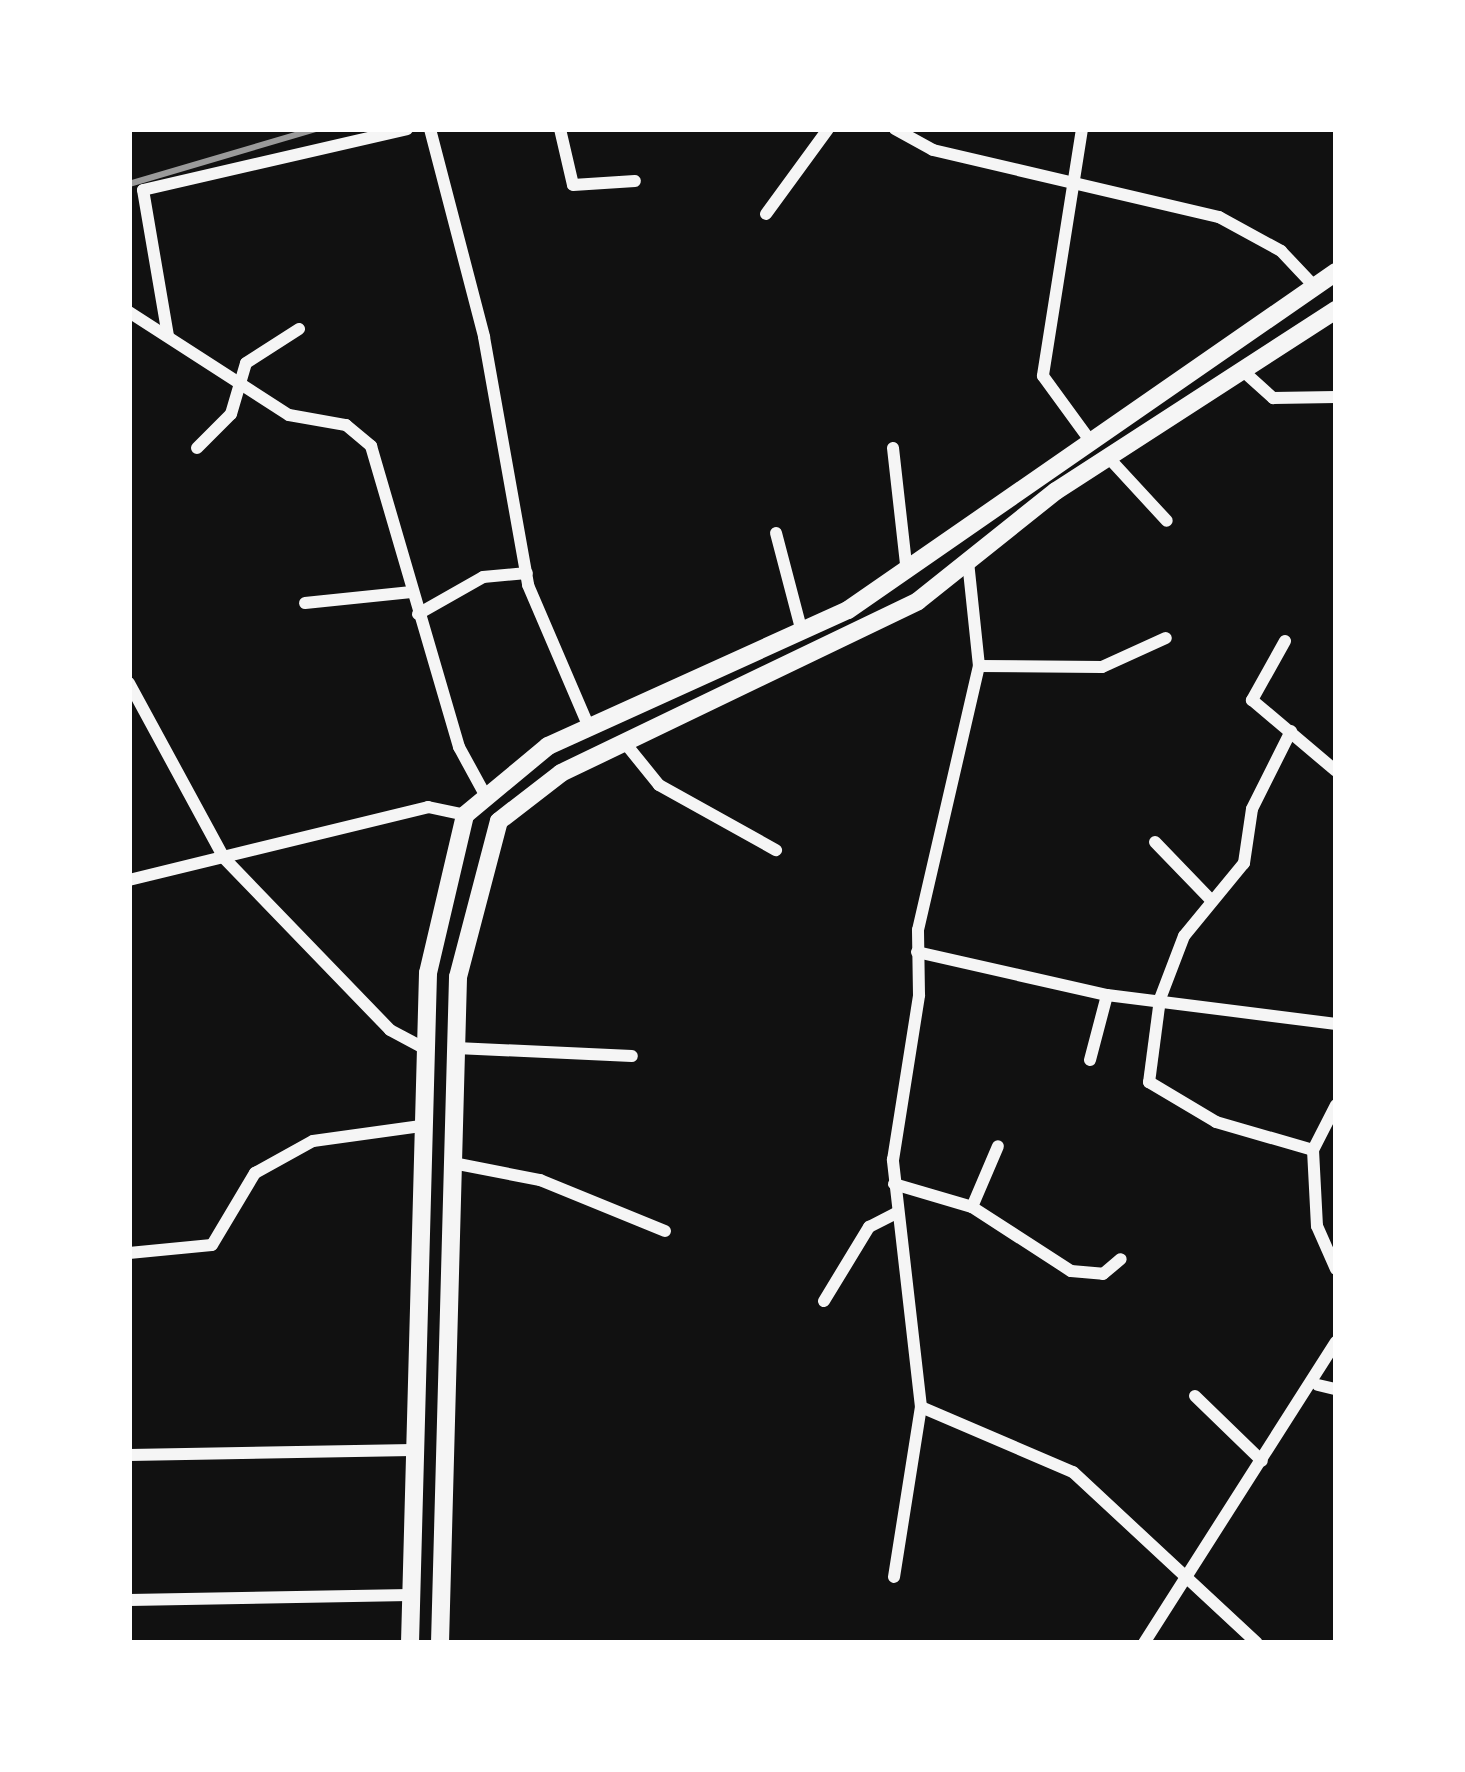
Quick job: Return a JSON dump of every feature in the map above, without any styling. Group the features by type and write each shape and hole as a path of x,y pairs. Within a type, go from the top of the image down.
{"main road":[{"path":"410,1643 421,1126 431,938 465,815 483,791 589,727 802,632 908,572 1086,434 1336,272"},
{"path":"440,1643 461,945 490,836 537,786 862,636 1106,456 1336,310"},
{"path":"1226,344 1242,370"}],"street":[{"path":"168,336 168,288 143,190 407,129"},
{"path":"430,129 484,338 526,573 589,727"},
{"path":"560,129 573,185 635,181"},
{"path":"766,214 828,129"},
{"path":"896,129 933,150 1075,179 1219,217 1281,251 1314,286"},
{"path":"1082,129 1043,376 1086,434"},
{"path":"129,312 238,382 371,446 418,614 483,791"},
{"path":"196,448 231,414 238,382 264,346 299,329"},
{"path":"1242,370 1273,398 1336,397"},
{"path":"893,448 908,572"},
{"path":"1106,456 1166,521"},
{"path":"776,533 802,632"},
{"path":"893,1577 921,1407 894,1184 917,952 979,666 968,562"},
{"path":"418,614 483,578 526,573"},
{"path":"305,603 411,592"},
{"path":"979,666 1102,667 1166,638"},
{"path":"1285,641 1252,700 1336,771"},
{"path":"129,683 224,858 389,1030 424,1048"},
{"path":"1292,730 1252,808 1244,863 1209,898 1160,999 1149,1082 1163,1096 1312,1150"},
{"path":"625,743 659,784 776,850"},
{"path":"129,880 428,807 465,815"},
{"path":"1155,842 1209,898"},
{"path":"917,952 1107,995 1336,1024"},
{"path":"1090,1060 1107,995"},
{"path":"456,1048 632,1056"},
{"path":"1336,1105 1312,1150 1317,1226 1336,1269"},
{"path":"129,1253 212,1245 254,1173 314,1141 421,1126"},
{"path":"972,1207 998,1146"},
{"path":"453,1163 540,1180 665,1231"},
{"path":"894,1184 972,1207 1071,1271 1102,1274 1121,1259"},
{"path":"824,1301 869,1227 897,1213"},
{"path":"1144,1643 1193,1580 1262,1461 1318,1384 1336,1342"},
{"path":"1318,1384 1336,1389"},
{"path":"1195,1396 1262,1461"},
{"path":"921,1407 1043,1453 1193,1580 1257,1643"},
{"path":"129,1455 413,1450"},
{"path":"129,1600 410,1595"}],"railway":[{"path":"129,184 316,129"}]}
